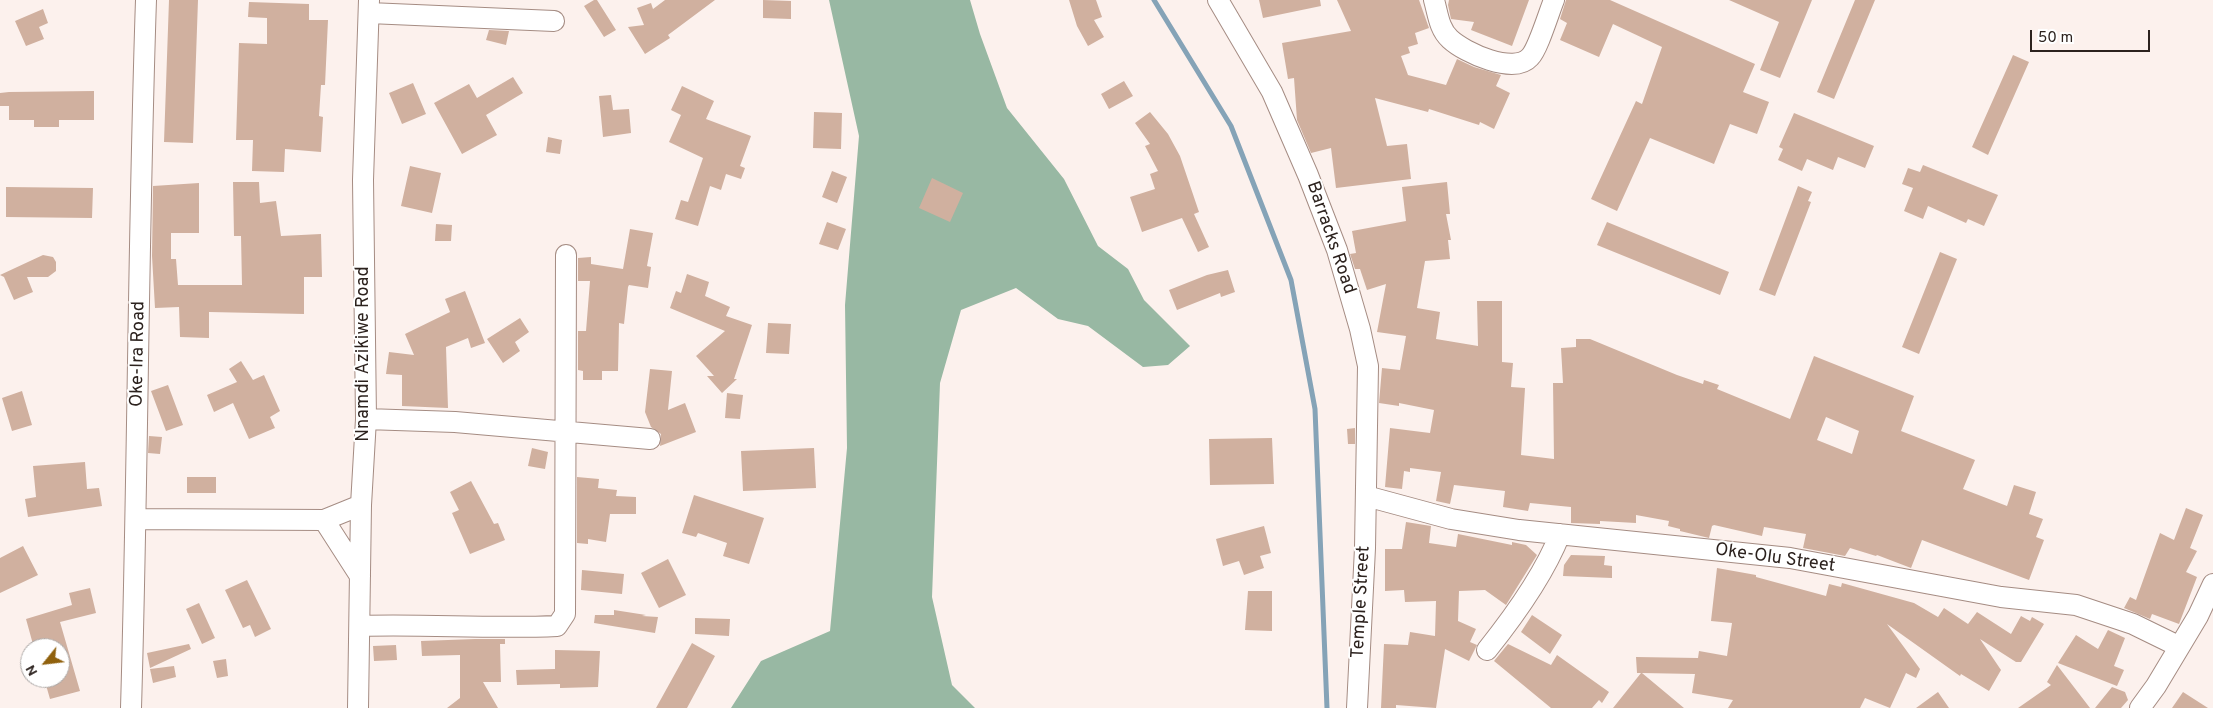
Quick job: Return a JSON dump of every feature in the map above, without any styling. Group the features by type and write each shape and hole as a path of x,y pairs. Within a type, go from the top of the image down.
{"street":[{"name":"Oke-Ira Road","path":"131,708 137,519 141,155 146,0"},
{"name":"Barracks Road","path":"1218,0 1272,92 1337,250 1360,329 1368,366 1366,496"},
{"path":"1434,0 1441,26 1449,38 1464,48 1508,65 1521,65 1532,56 1554,0"},
{"path":"369,7 554,20"},
{"name":"Nnamdi Azikiwe Road","path":"358,708 361,505 366,419 363,180 369,7"},
{"path":"360,626 557,626 565,614 564,432 566,255"},
{"path":"366,419 455,422 650,439"},
{"name":"Oke-Olu Street","path":"1366,496 1451,519 1519,530 1790,558 2001,597 2076,605 2133,624 2178,646"},
{"name":"Temple Street","path":"1357,708 1363,614 1366,496"},
{"path":"137,519 324,520 361,505"},
{"path":"324,520 360,576"},
{"path":"1487,650 1505,628 1552,556 1560,534"},
{"path":"2140,708 2156,686 2178,646 2198,616 2213,584"}],"green space":[{"path":"829,0 970,0 980,34 1007,108 1064,179 1098,246 1128,269 1144,300 1190,346 1168,365 1143,367 1088,326 1058,319 1016,288 961,310 940,383 932,597 952,685 975,708 731,708 761,661 830,631 847,448 845,305 859,136"}],"building":[{"path":"169,0 198,0 193,143 164,142"},
{"path":"597,0 616,30 604,37 584,6"},
{"path":"665,0 715,0 668,35 670,38 645,54 628,27 644,25 637,8 651,3 653,9"},
{"path":"763,0 791,1 791,19 763,18"},
{"path":"1069,0 1096,0 1102,17 1094,20 1104,37 1088,46 1077,26"},
{"path":"1259,0 1320,0 1321,6 1263,18"},
{"path":"1337,0 1419,0 1429,28 1415,33 1418,44 1408,47 1410,53 1401,56 1408,75 1446,85 1457,59 1474,67 1501,75 1496,86 1510,93 1494,129 1480,122 1479,125 1429,109 1428,112 1375,98 1387,146 1407,144 1411,179 1336,188 1331,148 1311,153 1297,120 1294,78 1288,79 1282,43 1351,31"},
{"path":"1449,0 1529,0 1512,46 1471,30 1474,22 1451,19 1448,5"},
{"path":"1566,0 1610,0 1755,64 1743,92 1769,102 1757,134 1730,124 1714,164 1650,138 1617,211 1591,199 1636,101 1642,104 1662,47 1613,24 1599,57 1560,40 1567,23 1560,19"},
{"path":"1729,0 1812,0 1780,78 1760,70 1779,22"},
{"path":"1855,0 1875,0 1834,99 1817,92"},
{"path":"249,2 309,4 309,20 328,20 325,85 321,85 319,116 323,117 321,152 285,149 284,172 252,171 253,140 236,140 239,43 267,44 267,18 248,17"},
{"path":"43,9 48,23 39,27 44,39 26,46 15,21"},
{"path":"489,30 509,31 506,45 486,40"},
{"path":"2013,55 2029,62 1988,155 1972,147"},
{"path":"513,77 523,93 486,115 497,135 462,154 434,103 469,84 477,98"},
{"path":"1124,81 1133,96 1109,109 1101,94"},
{"path":"413,83 426,114 402,124 389,93"},
{"path":"682,86 714,101 706,119 751,136 740,166 745,168 741,179 726,174 721,190 710,186 698,226 675,219 681,200 688,202 703,158 669,142 681,115 671,110"},
{"path":"94,91 94,120 59,120 59,127 34,127 34,120 9,120 9,106 0,106 0,93"},
{"path":"611,95 613,110 629,109 631,133 603,137 599,96"},
{"path":"814,112 842,113 841,149 813,148"},
{"path":"1150,112 1168,134 1180,156 1199,212 1194,214 1209,247 1198,252 1182,218 1142,232 1130,197 1155,189 1150,174 1158,171 1145,146 1150,144 1135,123"},
{"path":"1794,113 1874,146 1865,168 1838,157 1833,170 1807,159 1802,171 1778,160 1783,149 1779,147"},
{"path":"548,137 562,140 560,154 546,152"},
{"path":"1923,165 1998,195 1984,226 1968,219 1966,223 1928,206 1923,219 1904,211 1913,188 1902,184 1908,168 1920,172"},
{"path":"410,166 441,173 432,213 401,206"},
{"path":"832,171 847,177 837,203 822,197"},
{"path":"932,178 963,193 950,222 919,208"},
{"path":"233,182 259,182 260,203 276,201 281,236 321,234 322,277 304,277 304,314 209,312 209,338 180,337 179,307 155,308 152,256 153,186 199,183 199,233 171,233 171,259 176,259 178,285 242,285 241,236 234,236"},
{"path":"1447,182 1450,214 1446,214 1451,240 1448,240 1450,259 1425,261 1417,308 1440,312 1436,339 1478,346 1477,301 1502,301 1502,362 1513,363 1511,387 1525,388 1521,455 1554,459 1553,383 1563,383 1561,348 1576,347 1576,339 1590,339 1677,375 1703,384 1704,380 1719,385 1717,389 1790,419 1814,356 1914,396 1901,431 1975,460 1963,489 2007,506 2014,485 2036,492 2029,514 2043,519 2036,537 2044,540 2029,580 1922,540 1911,568 1877,555 1850,548 1845,556 1803,548 1806,534 1764,527 1762,536 1714,525 1712,526 1709,538 1668,526 1669,521 1636,515 1636,523 1600,521 1600,524 1571,523 1571,507 1530,503 1528,511 1503,507 1505,491 1454,485 1450,504 1436,501 1441,472 1410,468 1410,472 1404,471 1402,489 1385,487 1390,428 1430,433 1434,410 1399,403 1399,406 1379,403 1382,368 1400,370 1406,336 1377,332 1386,284 1367,290 1360,269 1355,269 1350,254 1356,253 1352,231 1406,221 1402,187","holes":["1826,417 1859,431 1852,454 1817,440"]},
{"path":"1798,186 1812,192 1808,201 1811,202 1775,296 1759,290"},
{"path":"6,187 93,188 92,218 6,217"},
{"path":"827,222 846,229 838,250 819,244"},
{"path":"1607,222 1729,272 1720,295 1597,245"},
{"path":"436,224 452,225 451,241 435,241"},
{"path":"630,229 653,233 647,266 651,267 648,288 629,285 628,287 624,324 619,323 618,371 602,371 602,380 583,380 583,371 578,370 578,331 586,331 590,281 578,281 578,258 591,257 591,264 623,269"},
{"path":"1940,252 1957,259 1919,354 1902,347"},
{"path":"43,255 53,257 56,262 56,271 48,277 27,277 33,292 14,300 4,277 0,275"},
{"path":"1228,270 1235,292 1221,297 1220,293 1177,310 1169,290 1207,275"},
{"path":"687,274 709,282 705,296 730,307 726,316 752,325 734,379 737,379 722,393 707,376 714,376 696,356 725,331 670,308 676,291 681,293"},
{"path":"465,291 485,343 471,348 468,338 446,347 448,408 402,406 402,375 386,374 389,352 414,355 405,334 450,312 445,299"},
{"path":"520,318 529,332 515,342 520,351 503,363 487,339"},
{"path":"768,323 791,324 789,354 766,353"},
{"path":"241,361 253,380 264,375 280,411 270,417 275,428 249,439 233,403 214,412 207,395 237,382 229,369"},
{"path":"650,369 672,371 668,410 685,403 696,432 660,446 661,434 651,427 645,412"},
{"path":"168,385 183,425 166,431 151,391"},
{"path":"22,391 32,425 12,431 2,398"},
{"path":"727,393 743,395 740,419 725,418"},
{"path":"1355,428 1355,444 1348,444 1347,429"},
{"path":"149,436 162,437 160,454 148,453"},
{"path":"1272,438 1274,484 1210,485 1209,439"},
{"path":"532,448 548,452 545,469 528,466"},
{"path":"814,448 816,488 743,491 741,451"},
{"path":"85,462 87,489 99,488 102,506 28,517 25,499 36,497 33,466"},
{"path":"187,477 216,477 216,493 187,493"},
{"path":"577,477 599,479 598,488 617,490 616,496 636,497 636,514 610,514 606,542 588,539 588,544 577,543"},
{"path":"471,481 494,524 498,523 505,540 470,554 452,513 459,510 450,492"},
{"path":"694,495 764,518 749,564 723,556 727,543 698,533 696,537 682,533"},
{"path":"2186,508 2203,515 2190,548 2197,551 2186,572 2197,577 2179,624 2152,614 2150,619 2124,608 2130,597 2136,600 2160,533 2174,540"},
{"path":"1406,522 1431,526 1429,543 1456,547 1458,534 1512,545 1512,542 1526,545 1537,555 1506,605 1485,590 1459,591 1458,621 1476,629 1470,642 1477,645 1469,661 1445,649 1436,708 1396,705 1396,708 1381,708 1384,644 1408,645 1410,632 1435,636 1436,601 1405,602 1404,590 1385,591 1385,549 1402,549"},
{"path":"1264,526 1271,553 1260,556 1264,568 1244,575 1239,561 1223,566 1216,539"},
{"path":"23,546 38,575 0,593 0,558"},
{"path":"1571,555 1605,556 1604,565 1612,566 1612,578 1563,576 1564,565"},
{"path":"668,559 686,595 659,608 641,573"},
{"path":"1717,568 1756,575 1756,577 1826,596 1829,584 1841,587 1842,583 1914,603 1938,617 1944,608 1968,624 1977,612 2011,634 2021,616 2030,621 2032,617 2044,624 2021,662 2016,662 1980,639 2001,670 1989,691 1961,674 1960,676 1887,624 1920,669 1916,678 1906,673 1890,708 1865,698 1860,708 1728,708 1733,700 1692,693 1695,674 1642,673 1684,708 1613,708 1641,673 1637,673 1636,657 1698,658 1699,651 1727,656 1732,623 1711,621"},
{"path":"582,570 624,574 622,594 581,590"},
{"path":"247,580 271,629 255,637 250,625 243,628 225,590"},
{"path":"90,588 96,613 60,622 65,638 31,638 26,619 72,605 69,593"},
{"path":"1248,591 1272,591 1272,631 1245,630"},
{"path":"199,603 215,638 202,644 186,609"},
{"path":"614,610 646,615 642,616 658,617 655,633 594,623 595,615 614,615"},
{"path":"1532,615 1562,635 1550,654 1521,632"},
{"path":"695,618 730,619 729,636 695,634"},
{"path":"2108,630 2125,638 2114,666 2124,670 2117,686 2058,663 2076,635 2098,649"},
{"path":"505,639 505,644 500,644 501,682 483,682 498,708 447,708 460,698 460,655 422,656 421,641"},
{"path":"692,643 715,656 687,708 656,708"},
{"path":"189,644 191,649 150,668 147,653"},
{"path":"1508,644 1551,665 1557,655 1609,692 1602,703 1599,700 1592,708 1551,708 1494,661"},
{"path":"396,645 397,660 374,661 373,646"},
{"path":"555,650 600,651 598,687 560,688 560,684 517,685 516,670 555,669"},
{"path":"70,656 80,691 50,699 47,688 70,688"},
{"path":"226,659 228,676 217,678 213,661"},
{"path":"2057,665 2090,708 2018,708 2051,685 2047,682"},
{"path":"174,666 176,677 153,683 150,669"},
{"path":"2112,687 2125,692 2128,700 2121,708 2095,708"},
{"path":"1938,692 1949,708 1916,708"},
{"path":"2183,692 2208,708 2172,708"}],"waterway":[{"path":"1154,0 1231,126 1291,280 1315,409 1327,708"}]}
